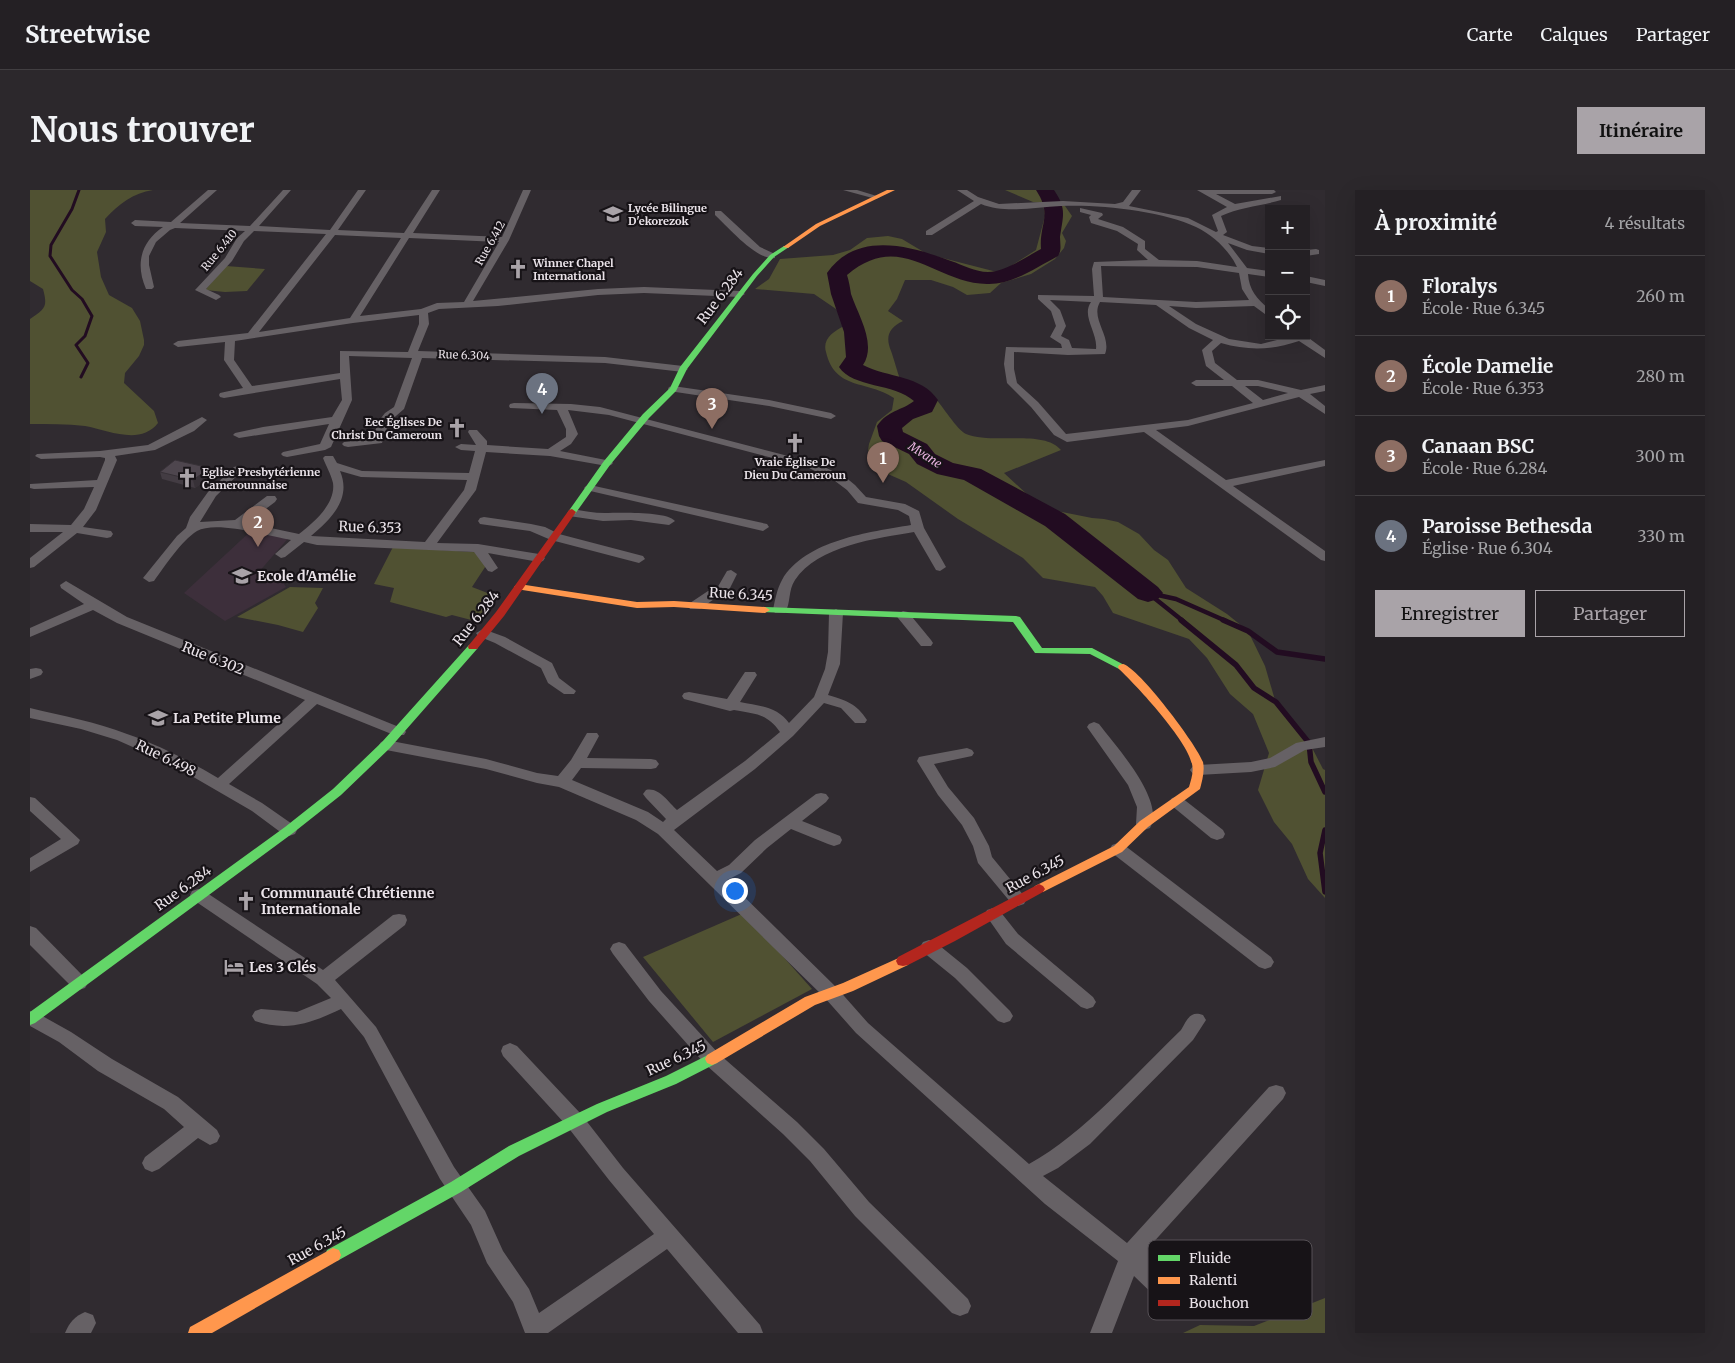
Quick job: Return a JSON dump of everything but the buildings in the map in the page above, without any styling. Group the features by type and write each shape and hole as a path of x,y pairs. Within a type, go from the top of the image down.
{"street":[{"path":"149,287 144,263 150,244 160,233 173,225 190,208 213,190"},
{"name":"Rue 6.410","path":"216,297 200,290 229,259 240,240 254,228 287,190"},
{"path":"251,336 332,233 362,190"},
{"path":"353,320 436,190"},
{"name":"Rue 6.412","path":"467,304 505,240 527,190"},
{"path":"847,190 876,197"},
{"name":"Rue 6.284","path":"30,1019 289,830 337,792 386,745 483,633 519,587 607,463 673,389 683,369 740,294 772,256 818,225 892,190"},
{"path":"961,190 978,202 999,207 1064,203 1118,207 1190,222 1215,236 1250,248 1265,250"},
{"path":"1118,207 1119,204 1126,204 1128,199 1137,190"},
{"path":"1200,192 1275,195 1257,204 1234,207 1216,215 1223,232 1215,236"},
{"path":"1200,192 1234,207"},
{"path":"929,233 978,202"},
{"path":"1076,204 1076,207 1079,209 1099,215 1093,217 1094,220 1120,228 1142,243 1141,250 1156,264"},
{"path":"718,213 757,249 772,256"},
{"path":"135,223 332,233 409,234 505,240"},
{"path":"1215,236 1237,260 1244,272 1244,284 1249,295 1265,310"},
{"path":"1101,352 1103,345 1101,333 1091,310 1100,293 1096,271 1097,264 1197,264 1265,274"},
{"path":"1310,280 1325,283"},
{"path":"178,344 230,339 353,320 423,312 437,306 498,303 623,290 740,294"},
{"path":"1068,352 1064,340 1056,337 1062,326 1055,310 1046,304 1041,297 1125,301 1141,307 1159,303 1215,305 1257,303"},
{"path":"1159,303 1185,323 1218,341 1269,346 1293,340"},
{"path":"348,444 378,441 382,424 387,415 399,409 424,324 423,312"},
{"path":"230,339 229,360 249,389"},
{"path":"1304,340 1325,355"},
{"path":"1218,341 1207,350 1210,364 1262,404"},
{"path":"1314,347 1325,341"},
{"path":"1112,356 1101,352 1010,349 1010,377 1012,383 1036,405 1062,437 1072,439 1188,423 1325,388"},
{"path":"1047,351 1050,364"},
{"name":"Rue 6.304","path":"325,447 347,400 344,353 606,360 683,369"},
{"path":"224,395 249,389 290,385 346,375"},
{"path":"1196,383 1258,383 1301,393 1325,411"},
{"path":"673,389 769,403 831,416"},
{"path":"514,406 587,408 615,413 623,417 811,465 833,474 852,487 862,500 907,509 914,514 918,528 940,566"},
{"path":"550,453 565,444 573,434 573,428 562,408"},
{"path":"41,456 100,454 150,448 190,429 202,420"},
{"path":"239,436 271,429 336,420"},
{"path":"1146,429 1325,557"},
{"path":"429,545 470,490 472,477 482,448 481,441 473,432"},
{"path":"281,554 324,518 334,502 339,488 325,447 287,454"},
{"path":"461,447 550,453 607,463"},
{"path":"30,564 75,529 90,510 111,460 109,455 100,454"},
{"path":"1225,484 1325,463"},
{"path":"331,465 361,474 472,477"},
{"path":"149,578 181,539 197,527 196,517 212,494 238,469"},
{"path":"34,486 102,483"},
{"path":"590,488 672,505 762,527"},
{"path":"238,524 271,499"},
{"path":"572,513 602,517 631,516 669,521"},
{"path":"484,521 535,529 550,533 554,537 639,559"},
{"name":"Rue 6.353","path":"197,527 238,524 257,530 301,538 478,548 539,558"},
{"path":"30,528 75,529 107,534"},
{"path":"780,610 786,583 793,574 814,558 849,541 918,528"},
{"path":"478,548 492,568"},
{"path":"695,606 713,594 721,593 731,574"},
{"name":"Rue 6.302","path":"66,585 94,606 122,620 399,732"},
{"name":"Rue 6.345","path":"205,1331 456,1187 514,1151 574,1120 671,1080 712,1059 782,1016 950,938 1018,900 1118,849 1144,824 1194,789 1198,770 1197,761 1180,734 1133,676 1108,656 1085,650 1048,652 1039,650 1025,634 1016,619 637,605 519,587"},
{"path":"30,633 51,622 94,606"},
{"path":"664,830 676,819 705,800 788,733 821,698 822,688 830,675 833,663 836,613"},
{"path":"903,615 926,644"},
{"path":"483,633 500,640 547,666 553,680 568,691"},
{"path":"730,706 750,675"},
{"path":"689,696 730,706 768,712 778,718 788,733"},
{"path":"821,698 846,705 860,720"},
{"path":"218,786 314,699"},
{"name":"Rue 6.498","path":"30,713 84,725 122,737 176,760 257,807 289,830"},
{"path":"1094,727 1135,784 1145,807 1144,824"},
{"path":"562,782 592,736"},
{"path":"1198,770 1259,766 1275,762 1301,746 1325,742"},
{"path":"386,745 486,764 537,778 562,782 642,816 664,830 831,993 862,1028 1052,1196 1133,1252"},
{"path":"967,753 924,761 943,791 968,822 981,846 984,858 1018,900"},
{"path":"576,763 651,764"},
{"path":"651,794 676,819"},
{"path":"716,879 735,869 762,844 821,798"},
{"path":"30,802 72,840 30,866"},
{"path":"1177,802 1217,834"},
{"path":"790,822 834,840"},
{"path":"1118,849 1265,962"},
{"path":"198,895 323,979 344,1000 370,1032 456,1187 478,1218 490,1241 494,1256 521,1296 536,1331 669,1236"},
{"path":"993,914 1012,939 1087,1002"},
{"path":"323,979 399,920"},
{"path":"30,934 79,983"},
{"path":"929,947 962,973 1004,1016"},
{"path":"619,949 655,996 712,1059 790,1128 817,1156 862,1209 960,1306"},
{"path":"261,1016 297,1019 307,1017 344,1000"},
{"path":"30,1019 65,1037 106,1065 171,1103 204,1132 152,1163"},
{"path":"1029,1174 1051,1162 1083,1138 1168,1055 1187,1035 1197,1020"},
{"path":"510,1051 574,1120 616,1174 752,1333"},
{"path":"1101,1333 1133,1252 1276,1093"}],"shaded area":[{"name":"Ecole d'Amélie","path":"253,529 291,535 258,573 289,578 284,584 286,587 225,621 184,593"}],"green space":[{"path":"30,190 153,190 146,191 127,200 105,219 106,232 97,252 101,277 109,295 132,308 140,321 144,345 139,356 125,373 124,383 154,411 158,423 151,430 142,434 123,435 85,426 30,424 30,319 42,310 45,300 43,289 30,281"},
{"path":"1005,190 1048,190 1065,206 1072,216 1062,233 1066,241 1064,248 1055,259 1031,274 1001,283 990,293 967,295 953,287 931,280 905,280 897,299 888,311 903,321 891,330 888,337 889,346 900,379 934,397 958,428 966,434 977,437 1042,440 1053,444 1061,450 1004,473 1042,508 1118,522 1139,534 1154,550 1168,560 1186,588 1227,614 1248,631 1265,666 1277,707 1308,740 1325,770 1325,898 1308,879 1292,844 1274,822 1258,790 1269,753 1253,714 1230,694 1207,658 1189,639 1113,613 1095,587 1043,578 1023,558 958,519 906,482 881,471 872,460 868,450 869,444 877,422 892,410 894,398 884,392 845,379 830,364 825,347 827,339 844,326 845,321 836,309 814,294 755,289 769,279 780,259 833,255 850,250 867,238 888,236 902,239 927,254 997,272 1003,271 1036,250 1045,216 1043,203 1033,202"},
{"path":"226,266 265,269 247,291 225,292 205,290"},
{"path":"393,547 488,553 491,558 472,587 498,597 479,622 452,615 446,617 390,602 394,588 374,584"},
{"path":"290,587 323,588 315,603 318,608 303,632 237,617"},
{"path":"744,913 812,989 713,1042 643,957"},
{"path":"1325,1298 1325,1333 1183,1333 1200,1325 1254,1326 1269,1320 1312,1320 1312,1303"}],"waterway":[{"path":"79,190 72,209 51,245 50,256 72,290 82,299 92,316 85,336 76,345 88,363 81,377"},
{"name":"Mvane","path":"1045,190 1051,199 1055,214 1050,243 1051,252 1006,274 991,278 979,277 910,253 881,250 866,253 837,273 841,294 855,332 857,357 850,367 869,376 910,388 926,400 924,407 904,414 889,426 891,436 918,449 926,459 946,469 972,474 1055,520 1148,593"},
{"path":"1148,593 1183,621"},
{"name":"Mvane","path":"1149,593 1176,599 1226,621"},
{"path":"1181,620 1236,665 1254,688 1276,702 1309,743 1311,762 1325,792"},
{"name":"Mvane","path":"1223,620 1248,631 1277,652 1325,659"},
{"path":"1325,830 1320,853 1325,892"}],"traffic: fast":[{"path":"572,512 607,463 646,416 673,389 683,369 755,275 772,256 786,247"},
{"path":"765,610 1016,619 1039,651 1092,651 1123,667"},
{"path":"30,1019 289,830 337,792 386,745 473,647"},
{"path":"333,1255 456,1187 514,1151 602,1108 671,1080 712,1059"}],"traffic: slow":[{"path":"786,247 818,225 892,190"},
{"path":"519,587 637,605 674,604 765,610"},
{"path":"1039,889 1118,849 1144,824 1194,789 1198,769 1193,753 1164,713 1123,667"},
{"path":"712,1059 810,1001 848,987 903,961"},
{"path":"196,1333 333,1255"}],"traffic: jam":[{"path":"473,647 500,614 572,512"},
{"path":"903,961 950,938 1039,889"}],"place":[{"name":"Lycée Bilingue D'ekorezok","path":"613,214"},
{"name":"Winner Chapel International","path":"518,269"},
{"name":"Paroisse Bethesda","path":"542,414"},
{"name":"Eec Églises De Christ Du Cameroun","path":"457,428"},
{"name":"Canaan BSC","path":"712,429"},
{"name":"Vraie Église De Dieu Du Cameroun","path":"795,443"},
{"name":"Eglise Presbytérienne Camerounnaise","path":"187,478"},
{"name":"Floralys","path":"883,483"},
{"name":"École Damelie","path":"258,547"},
{"name":"Ecole d'Amélie","path":"242,576"},
{"name":"La Petite Plume","path":"158,718"},
{"name":"Communauté Chrétienne Internationale","path":"246,901"},
{"name":"Les 3 Clés","path":"234,967"}]}
